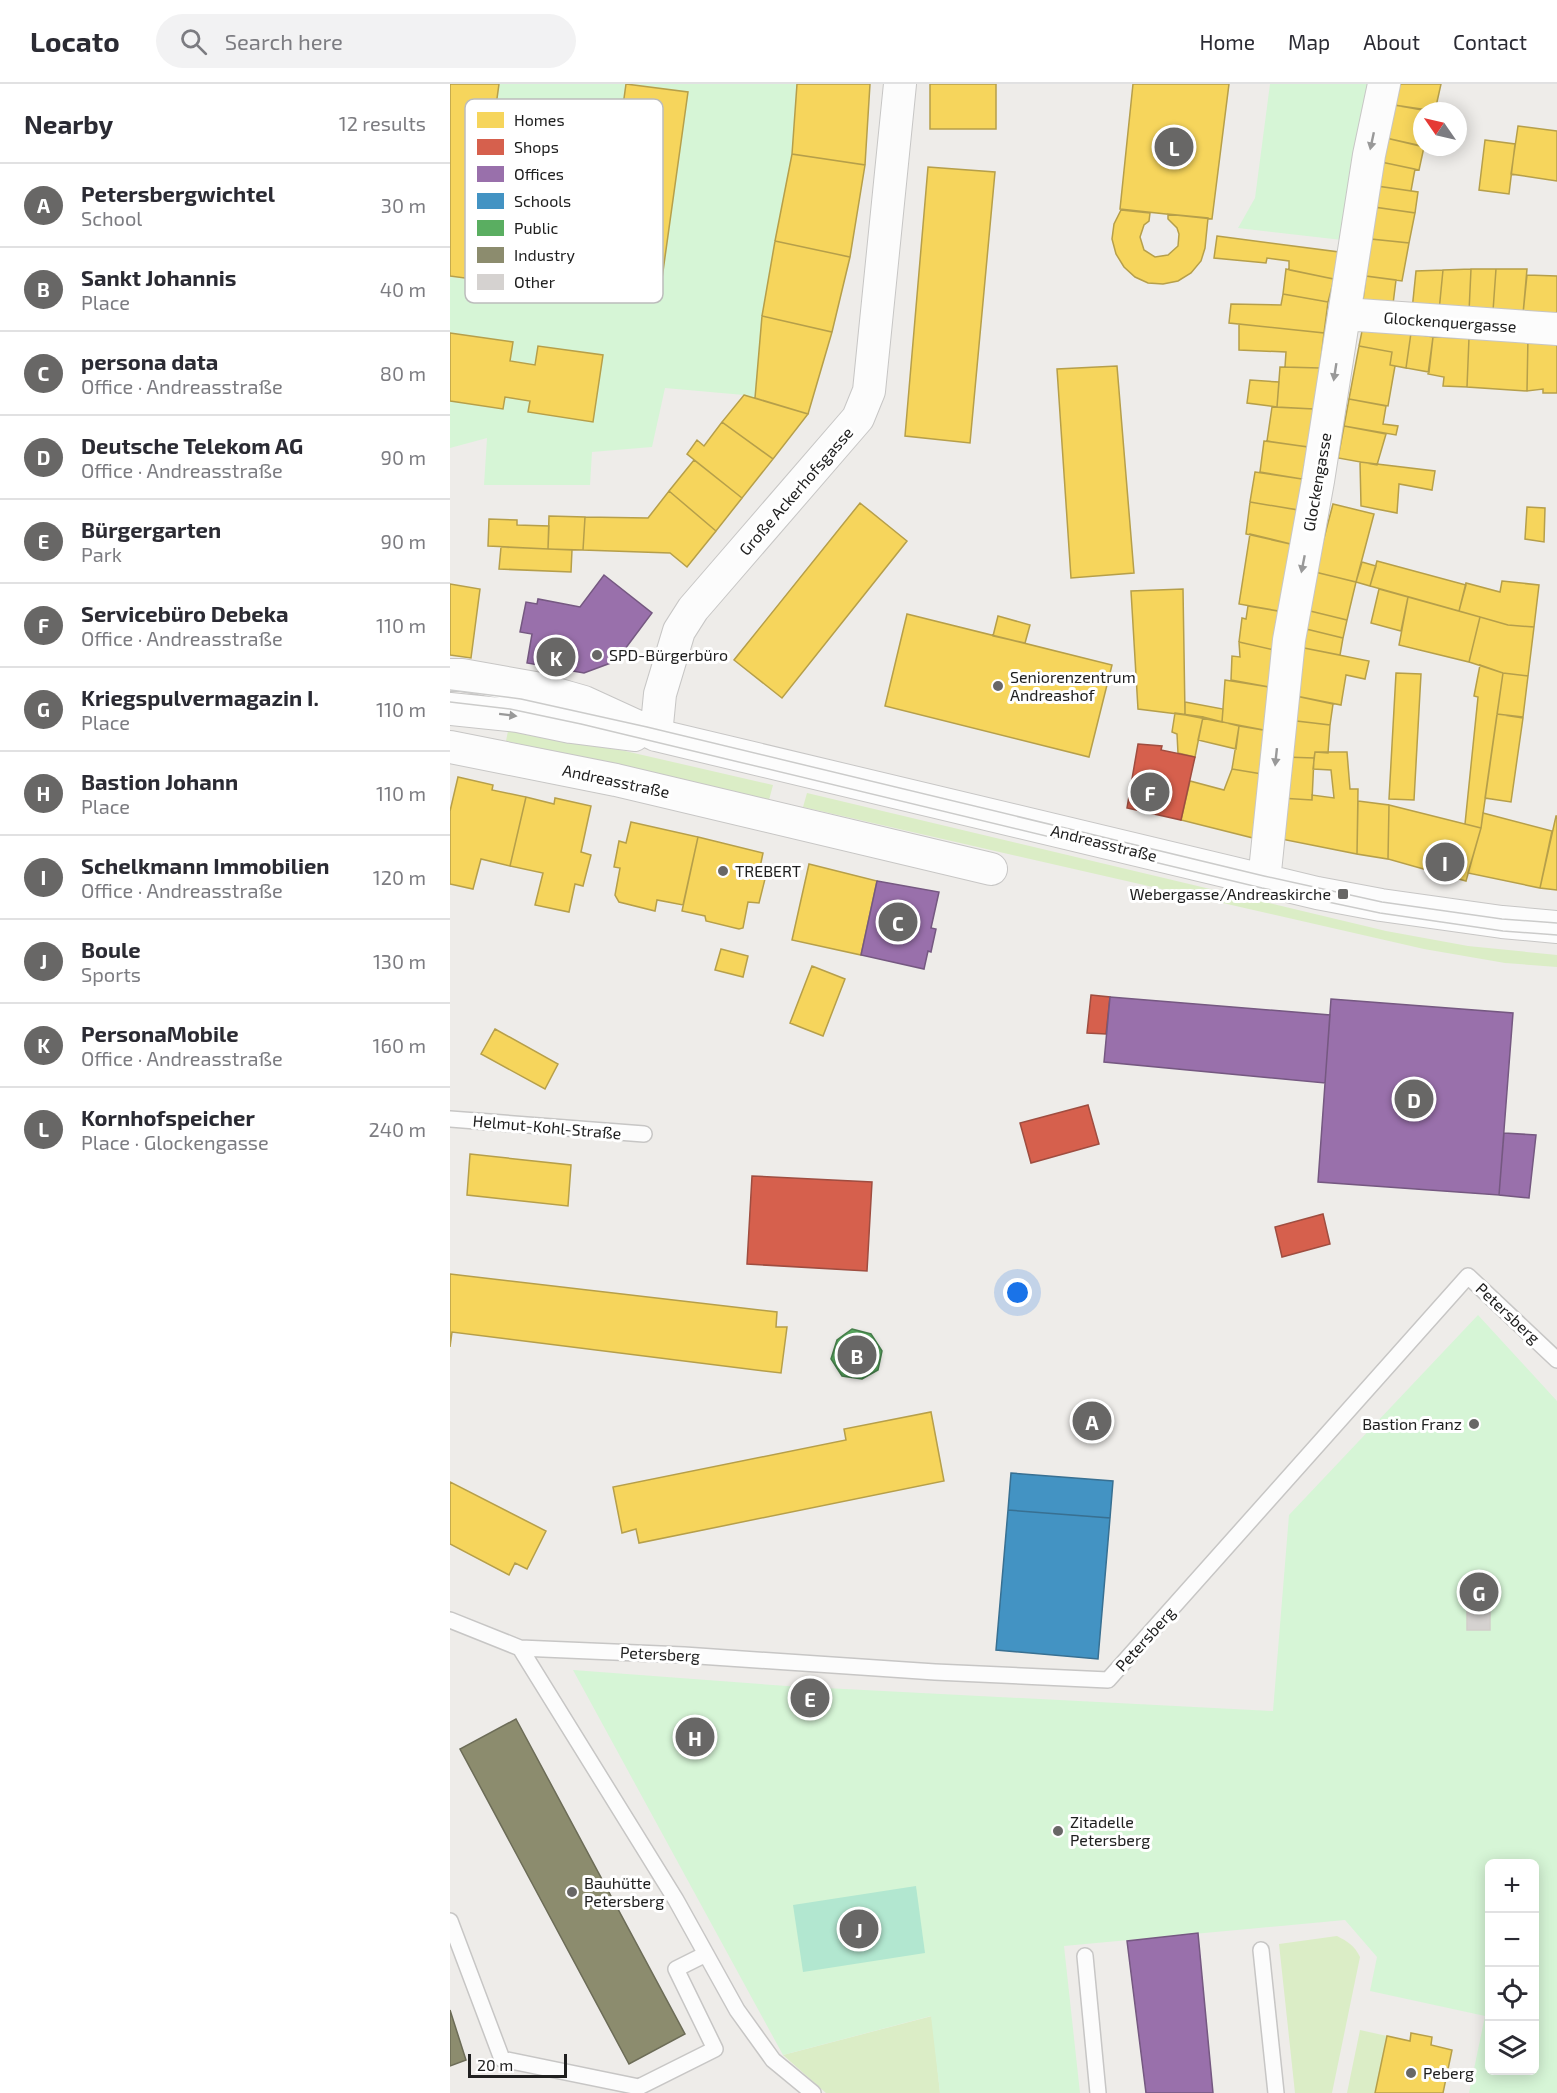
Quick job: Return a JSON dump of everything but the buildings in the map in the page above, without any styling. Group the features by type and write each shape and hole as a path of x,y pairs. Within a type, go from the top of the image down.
{"street":[{"name":"Große Ackerhofsgasse","path":"656,735 660,694 679,631 693,609 858,418 869,391 900,84"},
{"name":"Glockengasse","path":"1264,881 1288,640 1318,481 1369,155 1384,84"},
{"name":"Glockenquergasse","path":"1344,314 1557,329"},
{"name":"Andreasstraße","path":"450,675 462,675 535,688 584,702 656,735 1264,881 1381,905 1502,922 1557,927"},
{"name":"Andreasstraße","path":"450,709 518,716 624,735 656,735"},
{"name":"Andreasstraße","path":"450,747 616,780 991,869"}],"lane":[{"name":"Helmut-Kohl-Straße","path":"450,1119 644,1134"},
{"name":"Petersberg","path":"450,1620 520,1648 1108,1680 1468,1276 1557,1360"},
{"path":"520,1648 676,1900 737,2010 774,2060 813,2093"},
{"path":"450,1921 502,2058 639,2087 715,2049 676,1969 706,1954"},
{"path":"1261,1950 1276,2093"},
{"path":"1085,1956 1098,2093"}],"green space":[{"path":"450,84 797,84 792,154 762,316 755,398 665,388 652,447 592,452 590,485 484,485 487,438 450,448"},
{"path":"1270,84 1376,84 1342,240 1238,228 1255,198"},
{"path":"508,731 625,751 773,785 769,800 506,741"},
{"path":"807,793 1386,931 1468,946 1557,955 1557,967 1505,963 1424,949 803,807"},
{"path":"1478,1315 1557,1401 1557,2093 1469,2093 1485,2016 1370,1991 1377,1957 1345,1920 1064,1946 1080,2093 940,2093 931,2016 783,2055 573,1670 787,1686 1273,1711 1289,1515"},
{"path":"916,1886 925,1953 803,1972 793,1905"},
{"path":"1337,1936 1350,1944 1360,1957 1332,2093 1295,2093 1279,1944"},
{"path":"932,2016 940,2093 826,2093 783,2055"},
{"path":"1360,2030 1387,2036 1375,2093 1347,2093"}],"tram line":[{"path":"450,690 521,699 647,727 1264,876 1382,902 1502,919 1557,923"},
{"path":"450,702 510,709 581,724 1262,888 1380,913 1503,931 1557,935"}],"place":[{"name":"Kornhofspeicher","path":"1174,147"},
{"name":"SPD-Bürgerbüro","path":"597,655"},
{"name":"PersonaMobile","path":"556,657"},
{"name":"Seniorenzentrum Andreashof","path":"998,686"},
{"name":"Servicebüro Debeka","path":"1150,792"},
{"name":"Schelkmann Immobilien","path":"1445,862"},
{"name":"TREBERT","path":"723,871"},
{"name":"Webergasse/Andreaskirche","path":"1343,894"},
{"name":"persona data","path":"898,922"},
{"name":"Deutsche Telekom AG","path":"1414,1099"},
{"name":"Sankt Johannis","path":"857,1355"},
{"name":"Petersbergwichtel","path":"1092,1421"},
{"name":"Bastion Franz","path":"1474,1424"},
{"name":"Kriegspulvermagazin I.","path":"1479,1592"},
{"name":"Bürgergarten","path":"810,1698"},
{"name":"Bastion Johann","path":"695,1737"},
{"name":"Zitadelle Petersberg","path":"1058,1831"},
{"name":"Bauhütte Petersberg","path":"572,1892"},
{"name":"Boule","path":"859,1929"},
{"name":"Peberg","path":"1411,2073"}]}
